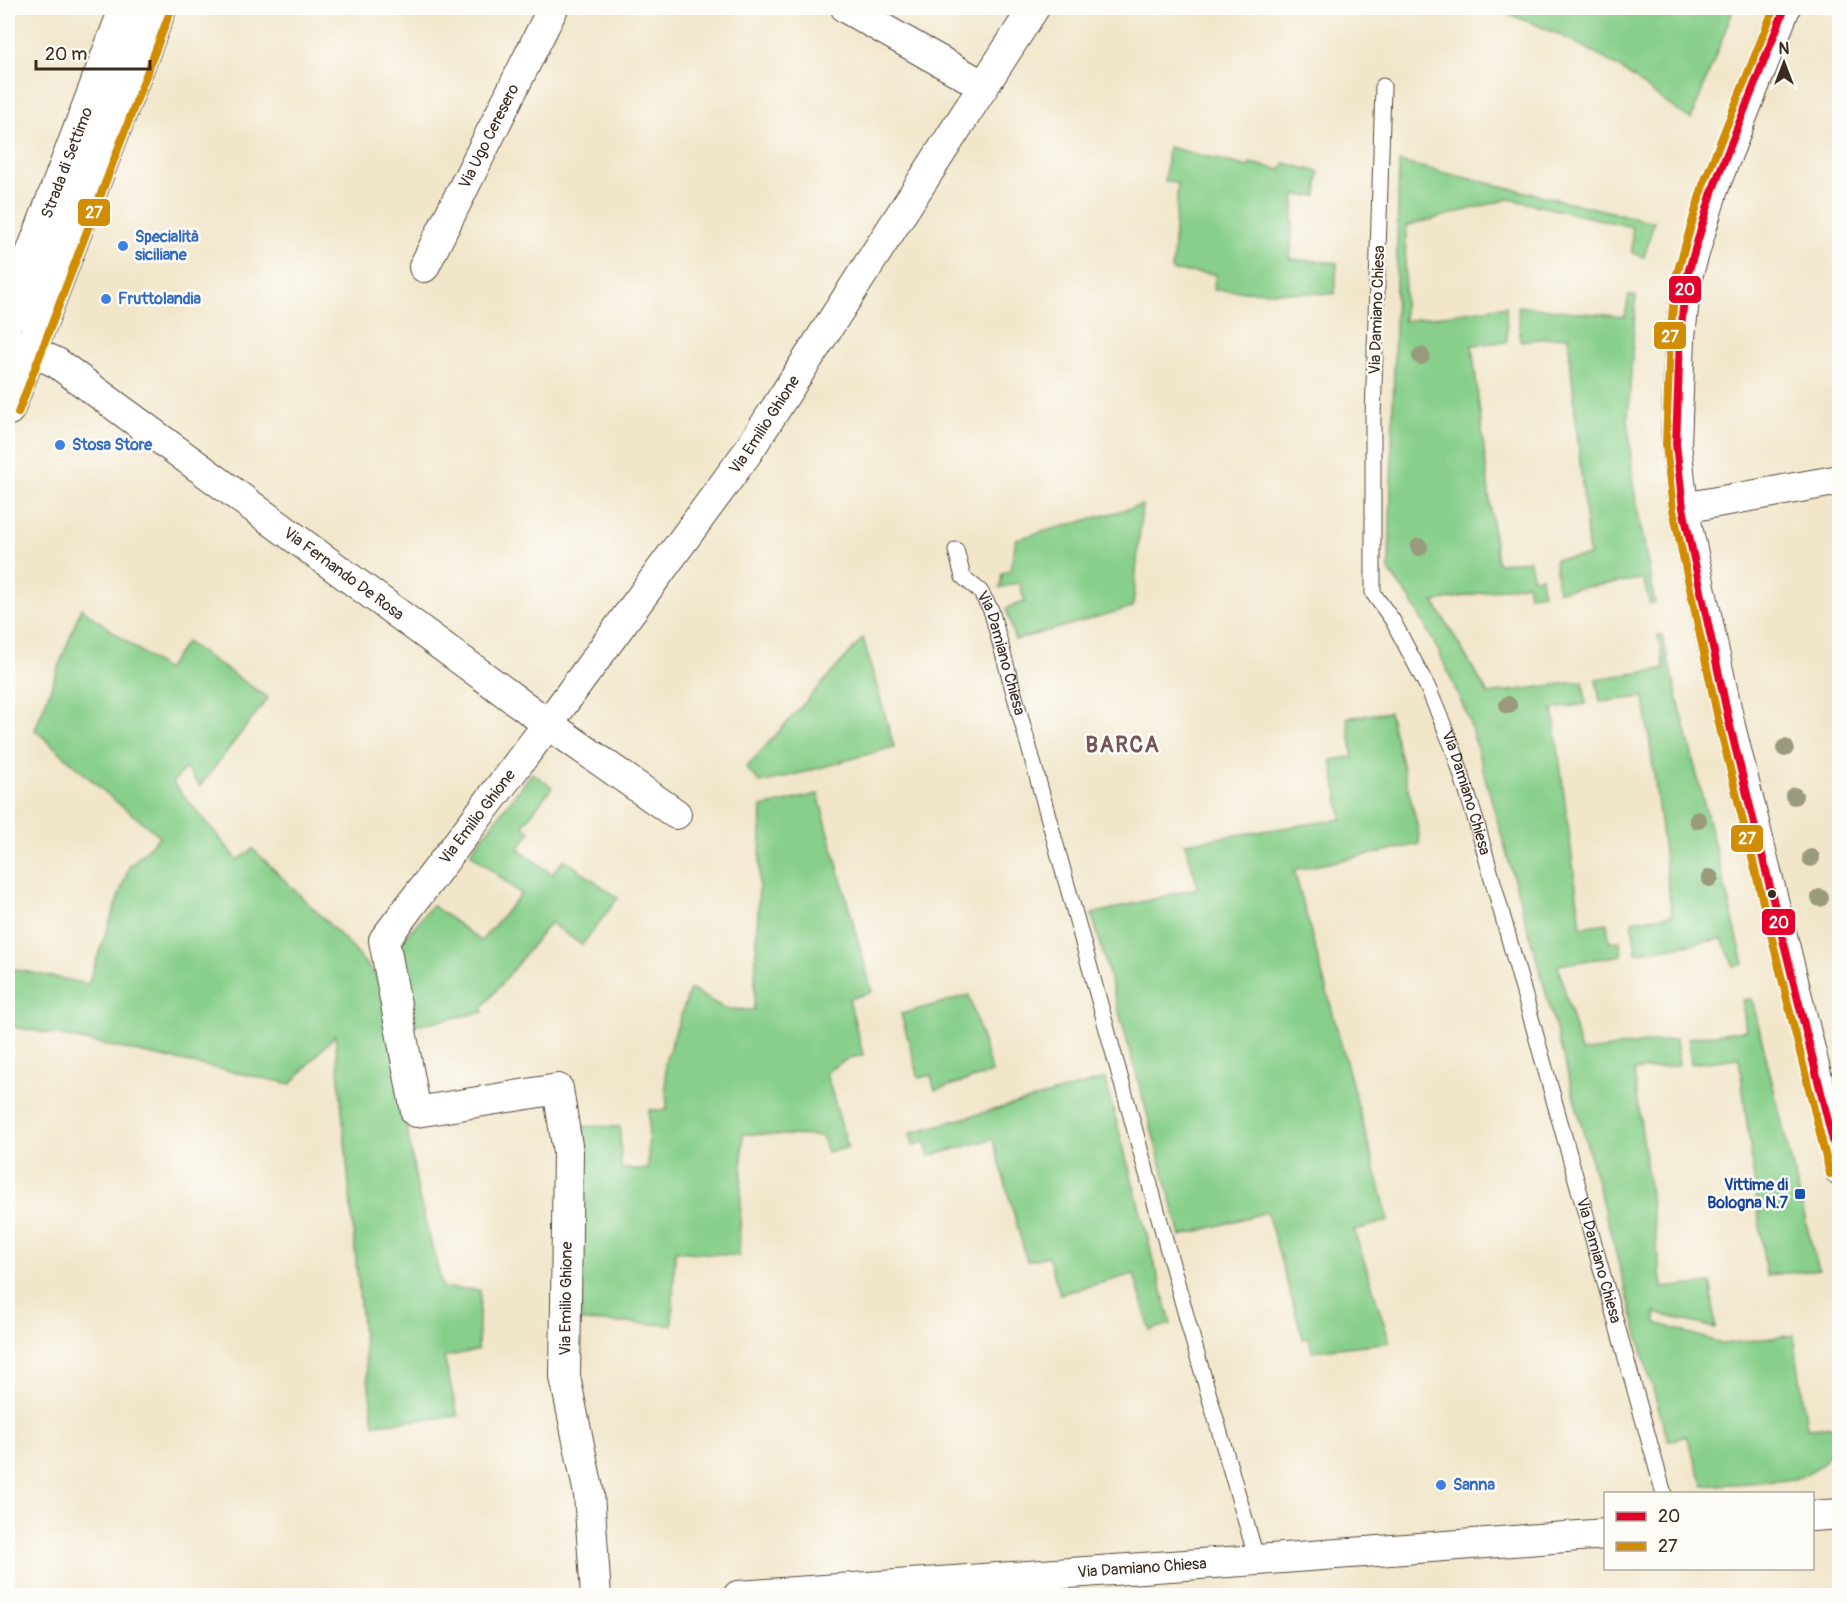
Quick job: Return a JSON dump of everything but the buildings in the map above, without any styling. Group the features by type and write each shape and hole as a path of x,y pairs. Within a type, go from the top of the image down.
{"main road":[{"name":"Strada di Settimo","path":"8,318 126,8"},
{"name":"Strada di Settimo","path":"8,409 19,345 160,8"}],"street":[{"name":"Via Ugo Ceresero","path":"424,267 553,8"},
{"path":"846,8 984,86"},
{"name":"Via Emilio Ghione","path":"596,1596 589,1494 565,1377 568,1152 558,1089 416,1112 384,940 548,724 747,453 1034,8"},
{"path":"1785,8 1713,189 1686,280 1680,337 1677,444 1683,508 1730,726 1839,1171"},
{"name":"Via Fernando De Rosa","path":"19,345 57,363 548,724 676,814"},
{"path":"1683,508 1839,480"},
{"path":"1814,1516 1839,1514"},
{"name":"Via Damiano Chiesa","path":"738,1596 1604,1534"}],"lane":[{"name":"Via Damiano Chiesa","path":"1383,86 1373,418 1373,593 1393,621 1428,688 1453,748 1476,821 1663,1492"},
{"name":"Via Damiano Chiesa","path":"956,550 963,577 981,591 991,610 1191,1333 1257,1560"}],"green space":[{"path":"1490,8 1734,8 1691,119 1615,65 1580,45 1545,28"},
{"path":"1168,147 1249,167 1250,163 1282,170 1284,163 1319,172 1317,196 1295,195 1290,259 1337,263 1335,294 1213,290 1216,274 1172,271 1178,183 1165,182"},
{"path":"1399,162 1654,222 1644,257 1632,253 1632,227 1509,199 1406,226 1404,321 1506,306 1507,342 1472,345 1497,563 1530,561 1533,578 1541,577 1543,593 1529,595 1527,584 1434,602 1488,694 1583,681 1586,704 1553,709 1581,927 1607,923 1609,942 1620,941 1622,955 1558,965 1581,1052 1676,1039 1679,1065 1634,1071 1662,1288 1711,1283 1715,1328 1655,1313 1656,1323 1724,1344 1794,1335 1807,1428 1837,1426 1832,1447 1824,1462 1811,1472 1790,1480 1704,1486 1686,1436 1668,1441 1468,717 1440,654 1411,600 1389,571"},
{"path":"1629,295 1636,296 1628,418 1633,484 1655,603 1650,604 1643,579 1558,591 1555,559 1589,556 1568,336 1520,341 1518,306 1625,317"},
{"path":"1142,505 1133,607 1015,640 1006,608 1025,602 1019,582 1000,588 1002,573 1010,571 1016,539"},
{"path":"81,608 166,670 186,642 268,698 200,786 185,768 173,783 238,860 253,849 349,944 381,982 419,1198 443,1288 480,1290 478,1350 444,1357 458,1416 374,1424 365,1357 335,1035 291,1084 8,1026 8,968 88,984 129,867 160,836 114,800 35,730"},
{"path":"1658,635 1662,635 1744,964 1734,966 1722,939 1636,953 1632,921 1672,915 1644,697 1600,702 1596,679 1665,669"},
{"path":"863,638 894,747 761,783 746,768"},
{"path":"1389,712 1420,844 1294,870 1389,1221 1354,1230 1390,1342 1312,1351 1309,1338 1303,1339 1267,1212 1181,1236 1092,914 1198,888 1185,843 1342,819 1331,760 1353,757 1347,718"},
{"path":"532,773 552,787 523,825 530,832 518,849 552,874 564,859 618,898 582,945 550,923 482,1008 484,1012 416,1025 399,945 432,905 481,941 521,894 470,853"},
{"path":"818,794 872,992 849,999 863,1055 847,1059 826,1072 848,1148 827,1152 822,1136 743,1134 739,1256 675,1251 672,1325 581,1321 583,1126 620,1127 621,1169 648,1169 649,1110 667,1110 665,1062 690,989 726,1009 754,1010 762,807"},
{"path":"969,995 992,1073 935,1090 931,1075 919,1078 901,1014"},
{"path":"1752,999 1819,1270 1766,1275 1739,1058 1691,1064 1688,1038 1746,1030 1742,1000"},
{"path":"1105,1079 1171,1324 1150,1330 1134,1274 1060,1294 1048,1256 1027,1261 993,1139 929,1156 925,1142 913,1145 910,1133"}],"transit line":[{"name":"27","path":"1774,8 1703,185 1676,277 1670,337 1666,445 1673,510 1720,728 1830,1174"},
{"name":"20","path":"1785,8 1713,189 1686,280 1680,337 1676,444 1683,508 1730,726 1840,1169"},
{"name":"27","path":"18,413 170,12"}],"place":[{"name":"Specialità siciliane","path":"123,246"},
{"name":"Fruttolandia","path":"106,299"},
{"name":"Stosa Store","path":"60,445"},
{"name":"Vittime di Bologna N.7","path":"1800,1194"},
{"name":"Sanna","path":"1441,1485"}],"district":[{"name":"BARCA","path":"1123,745"}]}
